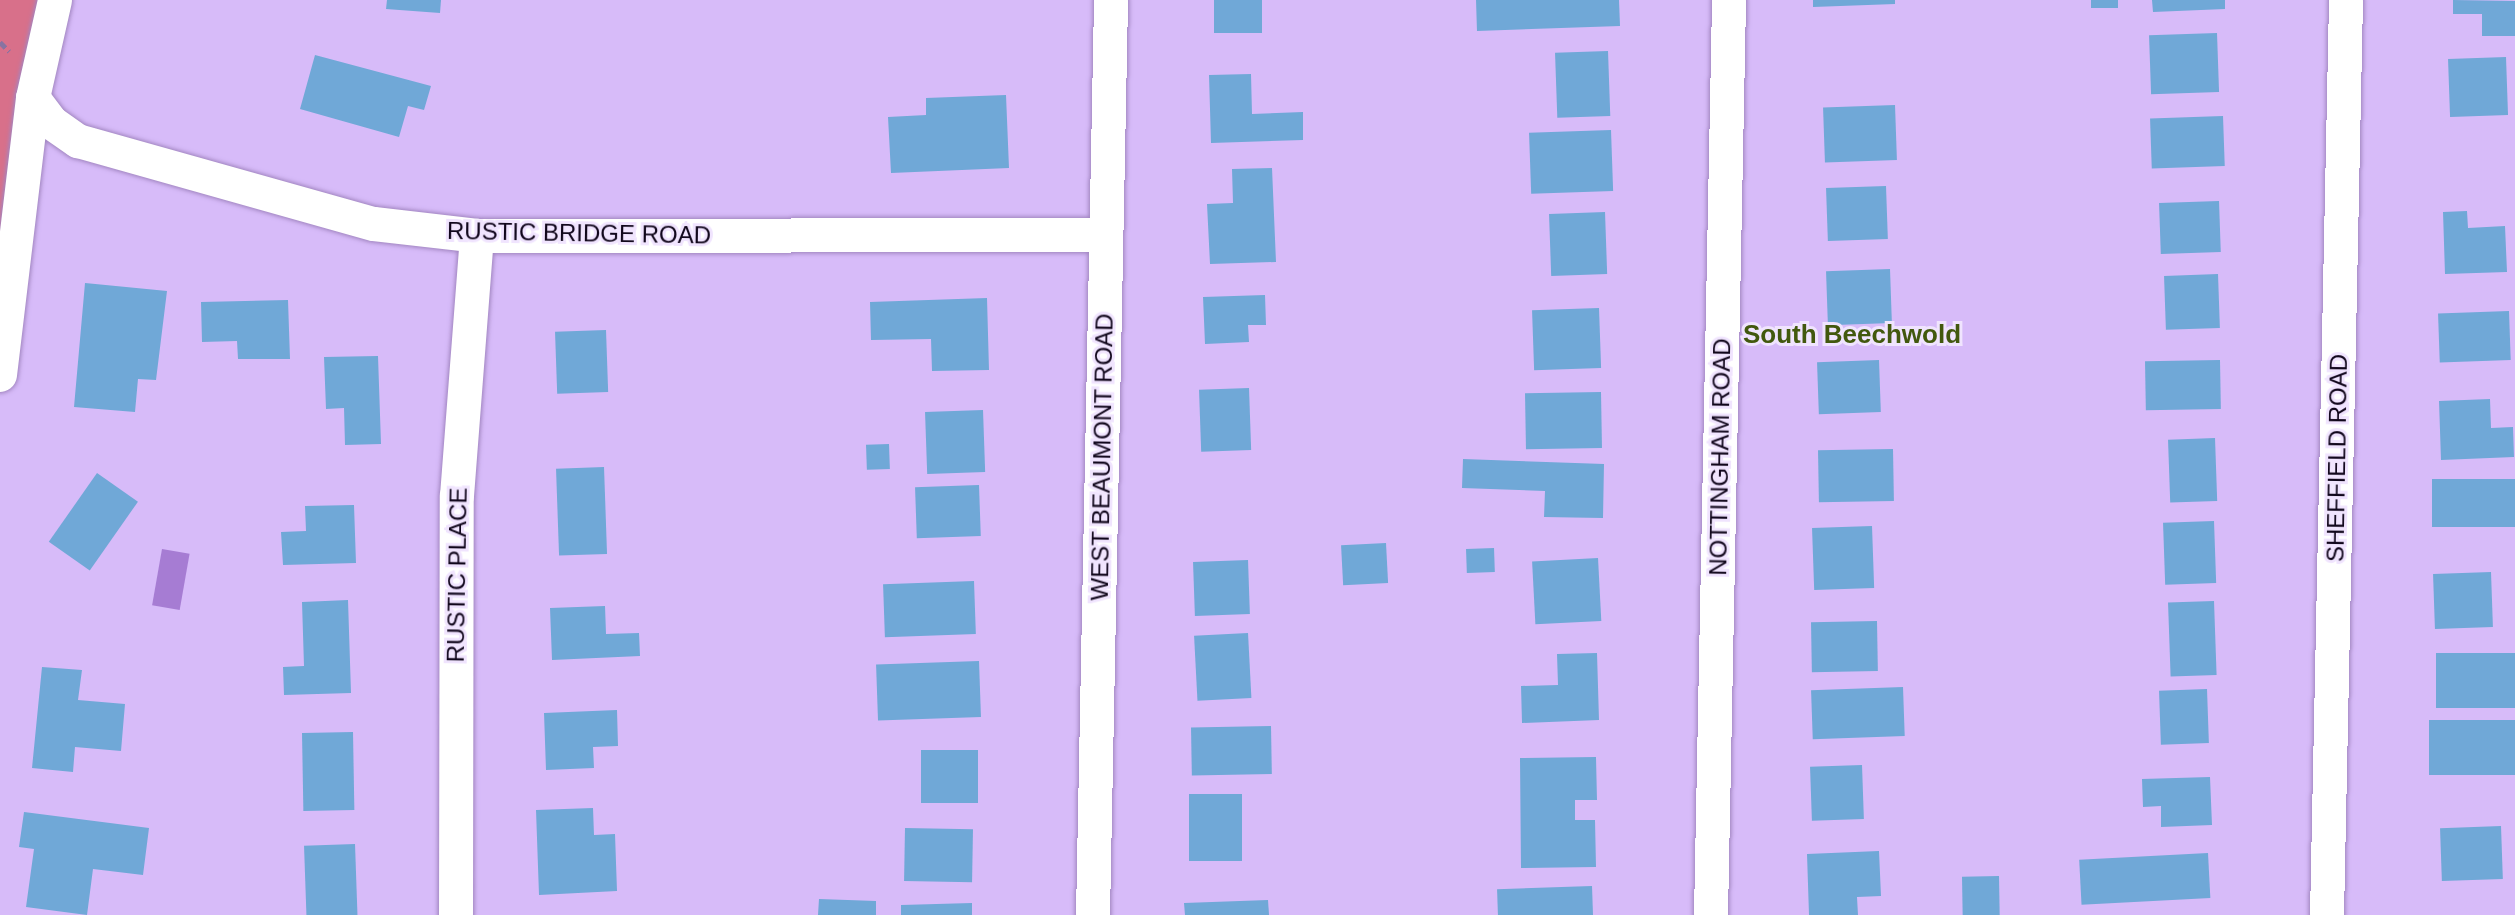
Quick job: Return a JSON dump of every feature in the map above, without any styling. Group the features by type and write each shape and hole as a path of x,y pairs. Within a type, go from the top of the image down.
{"street":[{"path":"0,375 33,98 55,0"},
{"name":"WEST BEAUMONT ROAD","path":"1093,915 1111,0"},
{"name":"NOTTINGHAM ROAD","path":"1711,915 1729,0"},
{"name":"SHEFFIELD ROAD","path":"2327,915 2346,0"},
{"name":"RUSTIC BRIDGE ROAD","path":"33,98 52,123 78,141 374,224 477,236 1106,235"},
{"name":"RUSTIC PLACE","path":"456,915 457,496 477,236"}],"shaded area":[{"path":"0,0 55,0 0,375"},
{"path":"162,549 190,554 180,610 152,605"}],"building":[{"path":"387,0 441,0 440,13 386,9"},
{"path":"1214,0 1262,0 1262,33 1214,33"},
{"path":"1476,0 1619,0 1620,26 1477,31"},
{"path":"1813,0 1895,0 1895,4 1813,7"},
{"path":"2091,0 2118,0 2118,8 2091,8"},
{"path":"2152,0 2225,0 2225,9 2153,12"},
{"path":"2453,0 2515,1 2515,36 2482,36 2482,14 2453,14"},
{"path":"2217,33 2219,92 2151,94 2149,35"},
{"path":"1608,51 1610,116 1557,118 1555,53"},
{"path":"315,55 431,86 424,110 408,106 399,137 300,109"},
{"path":"2506,57 2508,115 2450,117 2448,59"},
{"path":"1251,74 1252,114 1303,112 1303,140 1211,143 1209,75"},
{"path":"1006,95 1009,168 891,173 888,117 926,115 926,98"},
{"path":"1895,105 1897,160 1825,162 1823,108"},
{"path":"2223,116 2225,166 2152,169 2150,119"},
{"path":"1611,130 1613,191 1531,194 1529,133"},
{"path":"1272,168 1276,262 1210,264 1207,204 1233,203 1232,169"},
{"path":"1886,186 1888,239 1828,241 1826,188"},
{"path":"2219,201 2221,252 2161,254 2159,203"},
{"path":"2467,211 2468,228 2505,226 2507,272 2445,274 2443,212"},
{"path":"1605,212 1607,274 1551,276 1549,214"},
{"path":"1890,269 1892,323 1828,325 1826,271"},
{"path":"2218,274 2220,328 2166,330 2164,276"},
{"path":"85,283 167,291 156,380 138,379 135,412 74,407"},
{"path":"1265,295 1266,325 1248,325 1249,342 1205,344 1203,297"},
{"path":"987,298 989,370 932,371 931,339 871,340 870,302"},
{"path":"288,300 290,359 238,359 237,341 202,342 201,302"},
{"path":"1599,308 1601,368 1534,370 1532,310"},
{"path":"2509,311 2511,360 2440,362 2438,313"},
{"path":"606,330 608,392 557,394 555,332"},
{"path":"378,356 381,444 345,445 344,408 326,409 324,357"},
{"path":"1879,360 1881,412 1819,414 1817,362"},
{"path":"2220,360 2221,409 2146,410 2145,361"},
{"path":"1249,388 1251,450 1201,452 1199,390"},
{"path":"1601,392 1602,448 1526,449 1525,393"},
{"path":"2490,399 2491,428 2513,427 2514,457 2441,460 2439,401"},
{"path":"983,410 985,472 927,474 925,412"},
{"path":"2215,438 2217,501 2170,503 2168,440"},
{"path":"889,444 890,469 867,470 866,445"},
{"path":"1893,449 1894,501 1819,502 1818,450"},
{"path":"1463,459 1604,464 1603,518 1544,517 1545,491 1462,488"},
{"path":"604,467 607,554 559,556 556,469"},
{"path":"97,473 138,502 90,570 49,542"},
{"path":"2432,479 2515,479 2515,527 2432,527"},
{"path":"979,485 981,536 917,538 915,487"},
{"path":"354,505 356,563 283,565 281,532 306,531 305,506"},
{"path":"2214,521 2216,583 2165,585 2163,523"},
{"path":"1872,526 1874,588 1814,590 1812,528"},
{"path":"1386,543 1388,583 1343,585 1341,545"},
{"path":"1494,548 1495,572 1467,573 1466,549"},
{"path":"1598,558 1601,621 1535,624 1532,561"},
{"path":"1248,560 1250,614 1195,616 1193,562"},
{"path":"2491,572 2493,627 2435,629 2433,574"},
{"path":"974,581 976,634 885,637 883,584"},
{"path":"348,600 351,693 284,695 283,667 304,666 302,602"},
{"path":"2214,601 2217,675 2171,677 2168,603"},
{"path":"605,606 606,634 639,633 640,656 552,660 550,608"},
{"path":"1877,621 1878,671 1812,672 1811,622"},
{"path":"1248,633 1251,698 1197,701 1194,636"},
{"path":"1597,653 1599,720 1522,723 1521,686 1558,685 1557,654"},
{"path":"2436,653 2515,653 2515,708 2436,708"},
{"path":"979,661 981,717 878,721 876,665"},
{"path":"42,667 82,670 78,700 125,704 121,751 75,747 73,772 32,768"},
{"path":"1903,687 1905,736 1813,739 1811,690"},
{"path":"2207,689 2209,743 2161,745 2159,691"},
{"path":"617,710 618,746 593,747 594,768 546,770 544,713"},
{"path":"2429,720 2515,720 2515,775 2429,775"},
{"path":"1271,726 1272,774 1192,775 1191,727"},
{"path":"353,732 354,810 303,811 302,733"},
{"path":"921,750 978,750 978,803 921,803"},
{"path":"1596,757 1597,800 1575,800 1575,820 1595,820 1596,867 1521,868 1520,758"},
{"path":"1862,765 1864,819 1812,821 1810,767"},
{"path":"2210,777 2212,825 2161,827 2161,806 2143,807 2142,779"},
{"path":"1189,794 1242,794 1242,861 1189,861"},
{"path":"593,808 594,835 615,834 617,891 539,895 536,810"},
{"path":"24,812 149,828 143,875 93,869 87,915 26,907 34,849 19,847"},
{"path":"2501,826 2503,879 2442,881 2440,828"},
{"path":"905,828 973,829 972,882 904,881"},
{"path":"355,844 357,915 306,915 304,846"},
{"path":"1879,851 1881,896 1857,897 1858,915 1809,915 1807,854"},
{"path":"2208,853 2210,898 2082,905 2079,860"},
{"path":"1999,876 2000,915 1963,915 1962,877"},
{"path":"1592,886 1593,915 1498,915 1497,889"},
{"path":"819,899 876,901 876,915 818,915"},
{"path":"1268,900 1269,915 1185,915 1184,903"},
{"path":"972,903 972,915 901,915 901,905"}],"district":[{"name":"South Beechwold","path":"1852,335"}]}
